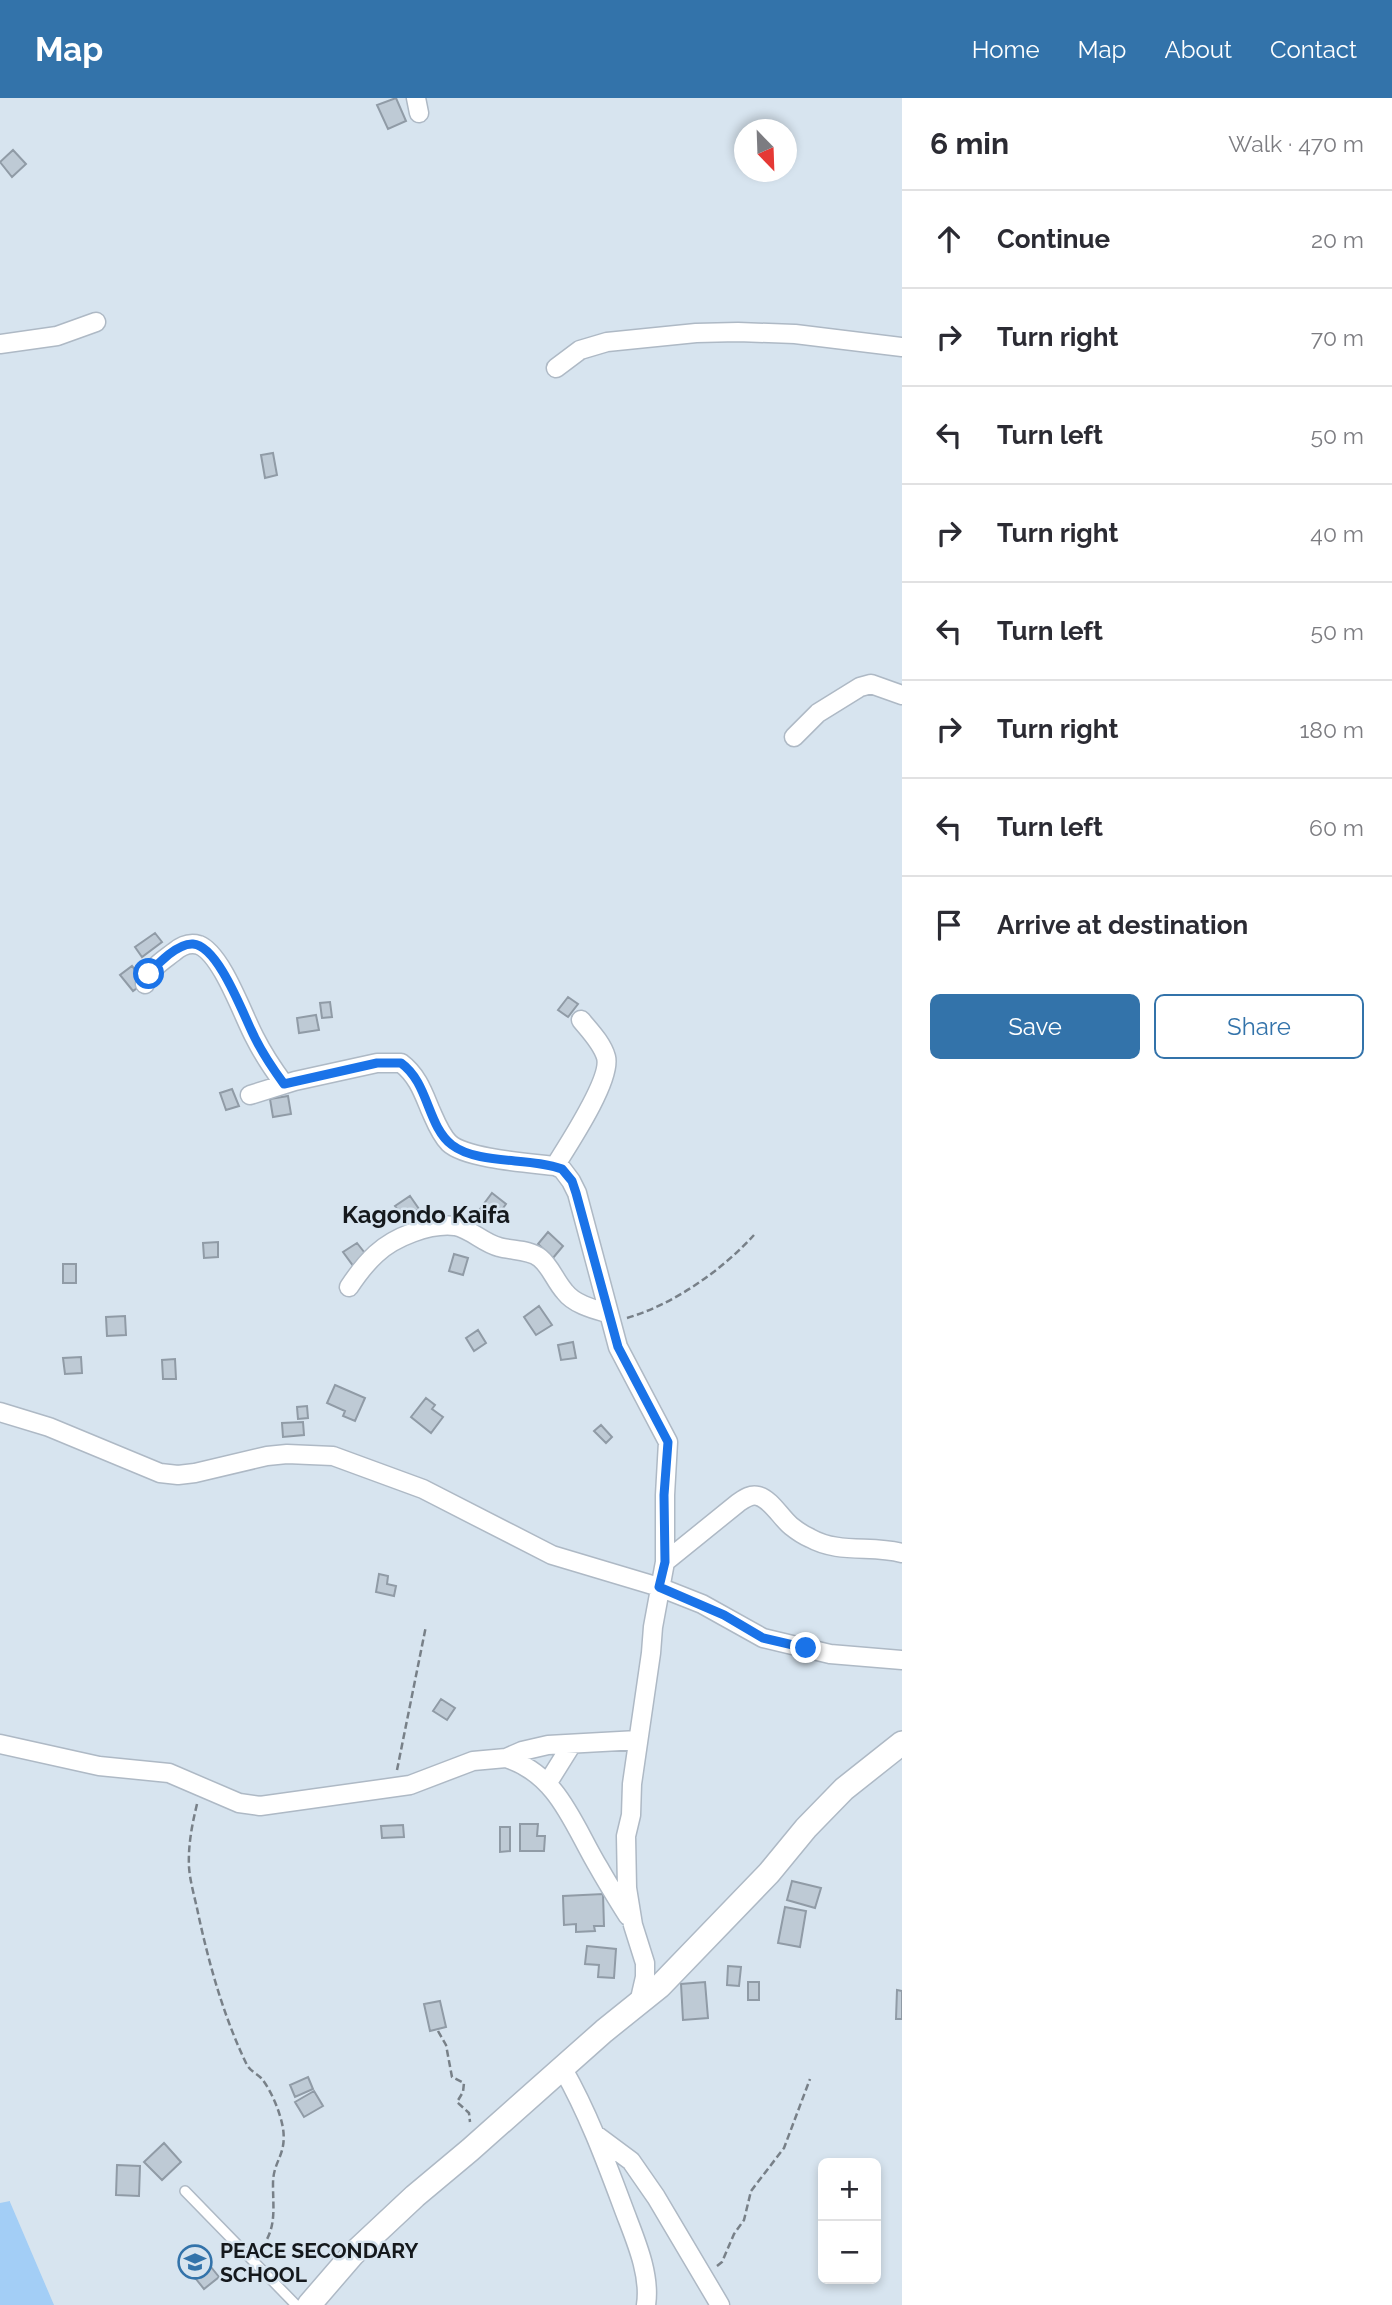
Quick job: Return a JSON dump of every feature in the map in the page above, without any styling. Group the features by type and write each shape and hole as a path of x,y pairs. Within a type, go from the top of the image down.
{"street":[{"path":"0,344 57,336 96,322"},
{"path":"556,368 580,350 607,342 696,333 738,331 795,334 902,347"},
{"path":"794,737 818,713 860,687 871,684 902,695"},
{"path":"145,984 156,965 182,946 197,944 205,949 214,958 253,1035 284,1084"},
{"path":"555,1166 600,1089 606,1068 606,1057 595,1036 580,1020"},
{"path":"250,1095 284,1084 377,1063 401,1063 415,1076 442,1134 449,1143 460,1150 485,1157 555,1166 562,1169 572,1181 618,1347 668,1442 664,1495 665,1562 659,1587 632,1784 631,1815 626,1836 627,1888 633,1925 645,1963 639,2003"},
{"path":"349,1287 378,1252 393,1242 417,1231 444,1226 457,1227 500,1248 536,1255 548,1266 566,1294 609,1318"},
{"path":"0,1412 60,1432 160,1473 195,1473 257,1458 287,1454 332,1457 423,1489 552,1555 659,1587 724,1615 763,1638 830,1654 902,1660"},
{"path":"665,1562 748,1496 763,1499 791,1526 811,1539 842,1548 893,1550 902,1553"},
{"path":"0,1744 99,1766 169,1773 239,1803 260,1806 410,1785 474,1761 506,1758 548,1745 638,1740"},
{"path":"309,2305 362,2246 415,2196 604,2031 660,1986 844,1789 902,1743"},
{"path":"547,1784 572,1744"},
{"path":"506,1758 531,1769 547,1784 580,1830 598,1867 633,1925"},
{"path":"563,2069 596,2135 635,2240 648,2292 646,2305"},
{"path":"596,2135 631,2161 656,2197 720,2305"}],"lane":[{"path":"185,2191 296,2305"}],"path":[{"path":"609,1318 650,1310 688,1289 743,1247 754,1235"},
{"path":"396,1787 397,1762 426,1626"},
{"path":"202,1787 190,1832 189,1868 205,1947 226,2013 248,2067 261,2078 276,2105 284,2143 282,2157 273,2172 271,2233 254,2262"},
{"path":"438,2031 446,2045 452,2077 464,2083 463,2092 457,2102 469,2113 470,2150"},
{"path":"701,2272 722,2262 734,2234 744,2220 751,2191 784,2148 810,2079"}],"shaded area":[{"path":"10,2201 54,2305 0,2305 0,2203"}],"building":[{"path":"396,98 406,121 388,129 377,105"},
{"path":"13,150 26,164 12,177 0,162"},
{"path":"273,453 277,475 265,478 261,455"},
{"path":"155,933 162,942 142,957 135,947"},
{"path":"132,966 145,982 133,991 120,975"},
{"path":"568,997 578,1004 568,1017 558,1010"},
{"path":"330,1002 332,1017 322,1018 320,1003"},
{"path":"316,1015 319,1030 299,1033 297,1018"},
{"path":"232,1089 239,1106 226,1110 220,1093"},
{"path":"288,1096 291,1114 273,1117 270,1099"},
{"path":"492,1193 506,1204 501,1211 498,1209 492,1218 480,1209"},
{"path":"410,1196 419,1209 404,1219 395,1206"},
{"path":"548,1232 563,1246 553,1258 538,1244"},
{"path":"218,1242 218,1257 204,1258 203,1243"},
{"path":"357,1243 368,1257 354,1267 343,1252"},
{"path":"454,1254 468,1258 463,1275 449,1271"},
{"path":"63,1264 76,1264 76,1283 63,1283"},
{"path":"539,1306 552,1325 536,1335 524,1317"},
{"path":"125,1316 126,1335 107,1336 106,1317"},
{"path":"478,1330 486,1343 474,1351 466,1338"},
{"path":"573,1342 576,1358 561,1360 558,1345"},
{"path":"81,1357 82,1373 65,1374 63,1358"},
{"path":"175,1359 176,1379 163,1379 162,1360"},
{"path":"335,1385 365,1398 355,1421 343,1416 345,1411 327,1403"},
{"path":"426,1398 435,1405 432,1409 443,1417 431,1433 411,1417"},
{"path":"307,1406 308,1418 298,1419 297,1407"},
{"path":"303,1422 304,1435 283,1437 282,1423"},
{"path":"601,1425 612,1437 606,1443 594,1431"},
{"path":"379,1574 388,1576 387,1584 396,1586 394,1596 376,1592"},
{"path":"441,1699 455,1708 447,1720 433,1711"},
{"path":"520,1824 538,1824 537,1836 545,1836 544,1851 520,1851"},
{"path":"403,1825 404,1837 382,1838 381,1826"},
{"path":"500,1827 510,1827 510,1851 500,1852"},
{"path":"792,1881 821,1888 815,1908 787,1900"},
{"path":"603,1894 604,1926 594,1926 595,1931 576,1932 576,1924 564,1925 563,1896"},
{"path":"785,1907 806,1911 800,1947 778,1943"},
{"path":"587,1946 616,1949 614,1978 598,1977 599,1965 585,1964"},
{"path":"728,1966 741,1967 739,1986 727,1985"},
{"path":"705,1982 708,2018 683,2020 681,1984"},
{"path":"748,1982 759,1982 759,2000 748,2000"},
{"path":"897,1990 902,1991 902,2019 896,2019"},
{"path":"440,2001 446,2027 430,2031 424,2004"},
{"path":"308,2077 313,2089 295,2097 290,2085"},
{"path":"314,2091 323,2106 304,2117 295,2102"},
{"path":"164,2143 181,2162 162,2180 144,2162"},
{"path":"117,2165 140,2166 139,2196 116,2195"},
{"path":"196,2249 203,2257 187,2271 180,2263"},
{"path":"207,2262 219,2277 204,2289 192,2274"}],"place":[{"name":"PEACE SECONDARY SCHOOL","path":"195,2262"}],"district":[{"name":"Kagondo Kaifa","path":"426,1214"}],"route":[{"path":"149,974 156,965 182,946 197,944 214,958 253,1035 284,1084 377,1063 401,1063 415,1076 442,1134 449,1143 460,1150 485,1157 562,1169 572,1181 576,1193 618,1347 668,1442 664,1495 665,1562 659,1587 702,1604 763,1638 806,1648"}]}
